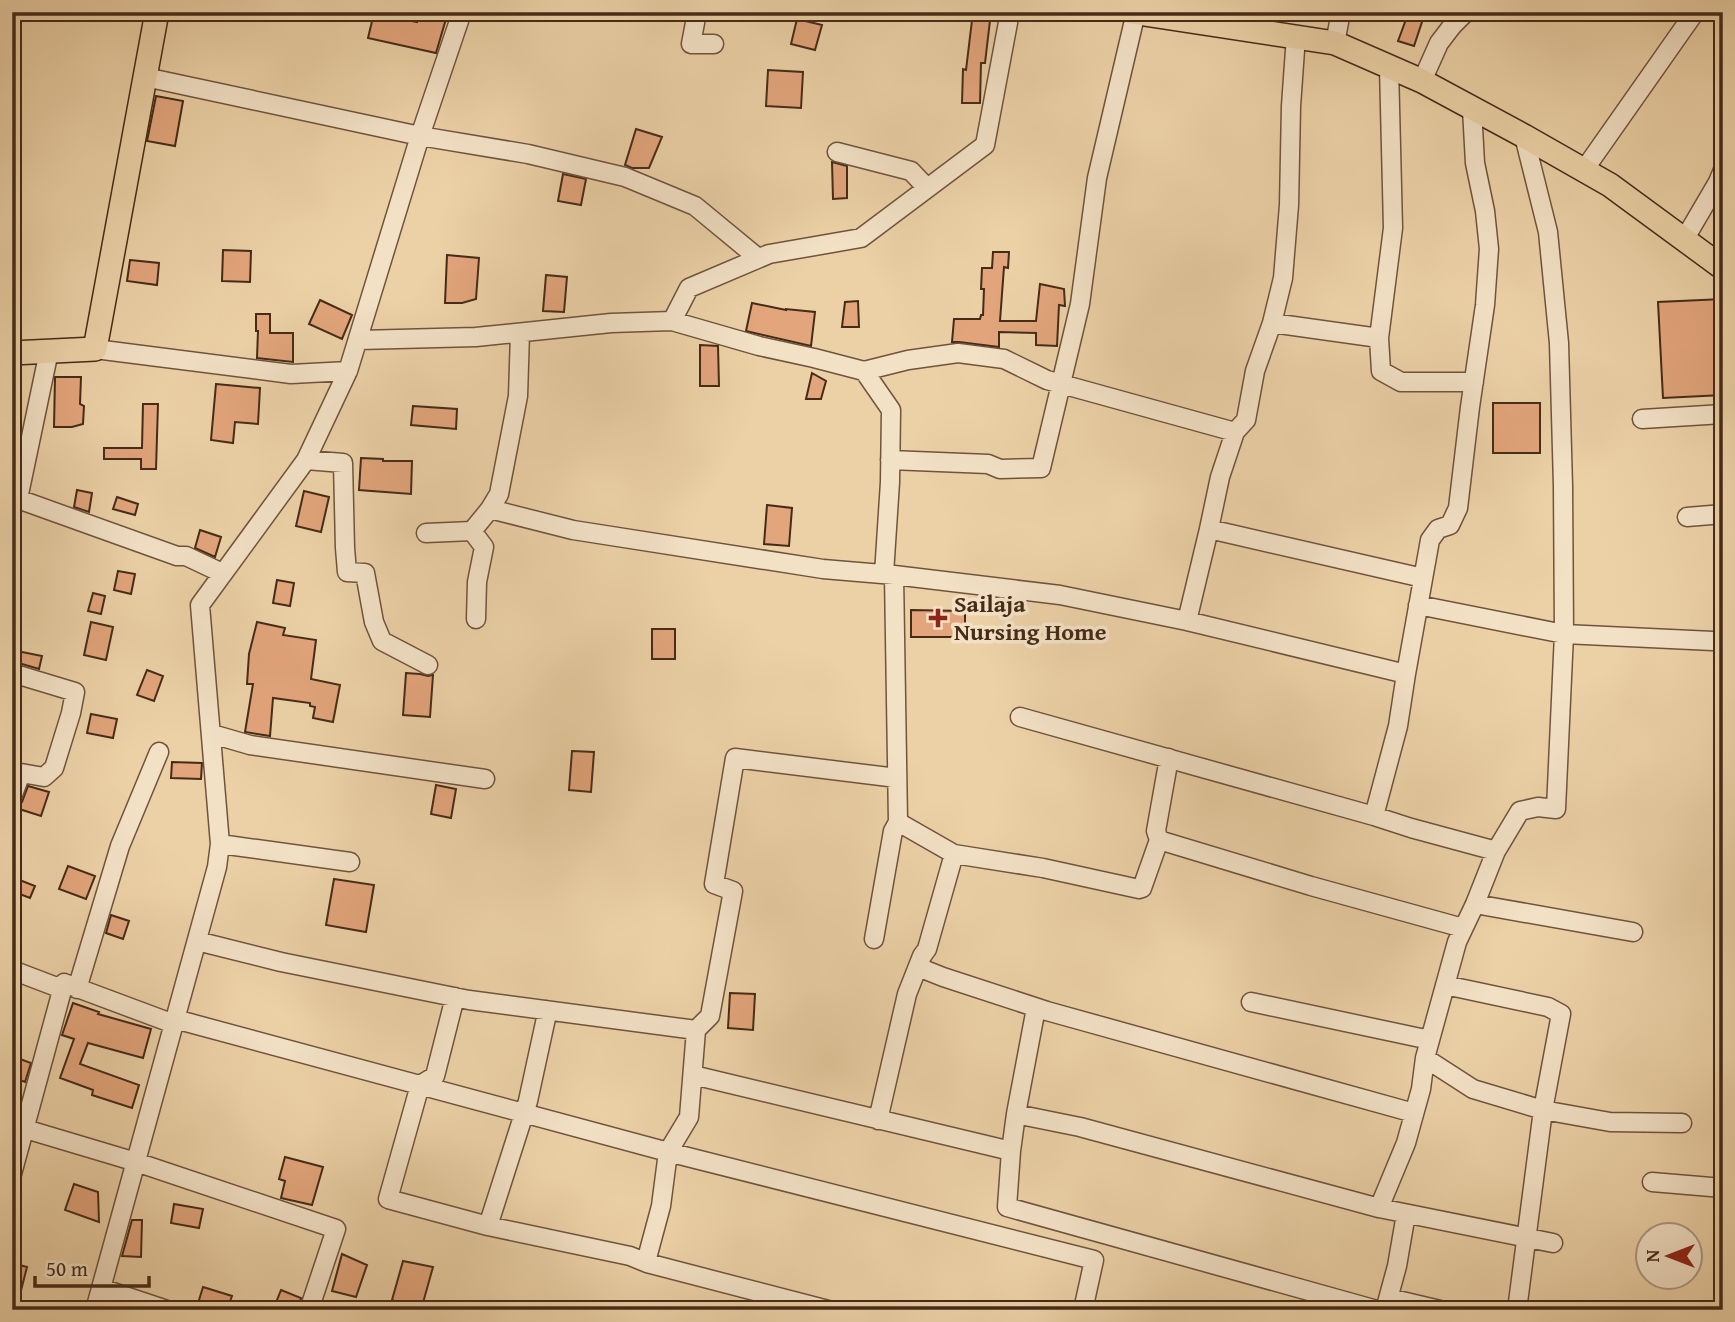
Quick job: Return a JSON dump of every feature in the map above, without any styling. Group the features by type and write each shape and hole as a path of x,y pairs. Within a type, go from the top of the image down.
{"main road":[{"path":"12,353 95,349 156,12"},
{"path":"1134,12 1335,43 1422,81 1610,185 1723,268"}],"street":[{"path":"96,1310 217,867 220,844 200,604 306,460 348,371 420,136 462,12"},
{"path":"697,12 691,44 714,44"},
{"path":"672,321 689,288 769,254 861,237 985,145 1010,12"},
{"path":"890,460 988,464 1000,469 1041,468 1080,304 1097,178 1134,12"},
{"path":"1335,43 1341,12"},
{"path":"1422,81 1439,43 1466,12"},
{"path":"1584,170 1695,12"},
{"path":"1187,621 1220,477 1235,432 1246,420 1255,371 1272,323 1283,278 1289,205 1290,106 1296,36"},
{"path":"1389,67 1393,228 1379,338 1381,371 1401,382 1474,382"},
{"path":"145,77 420,136 528,154 625,177 695,206 758,258"},
{"path":"1374,816 1398,726 1430,540 1438,528 1450,525 1458,508 1485,305 1489,249 1485,211 1475,163 1472,108"},
{"path":"1379,1208 1406,1143 1421,1089 1427,1049 1457,942 1496,851 1520,811 1538,807 1556,808 1564,634 1559,343 1548,232 1524,136"},
{"path":"837,152 911,171 927,188"},
{"path":"1684,240 1717,196 1723,170"},
{"path":"359,340 476,337 672,321 759,346 864,371 908,360 958,353 1004,359 1047,380 1235,432"},
{"path":"1272,323 1379,338"},
{"path":"426,533 472,531 499,494 518,396 520,333"},
{"path":"95,349 291,374 348,371"},
{"path":"49,351 15,499 177,556 186,556 222,573"},
{"path":"864,371 891,410 889,574 898,822 893,831 874,940"},
{"path":"1642,419 1723,414"},
{"path":"306,460 343,463 347,572 365,573 374,622 383,641 428,664"},
{"path":"490,509 573,530 823,569 889,574 1059,595 1187,621 1406,674"},
{"path":"1687,517 1723,514"},
{"path":"1209,528 1423,578"},
{"path":"472,531 484,547 477,582 476,619"},
{"path":"1418,605 1564,634 1723,640"},
{"path":"12,673 75,692 54,768 44,777 21,773 12,797"},
{"path":"1020,718 1496,851"},
{"path":"212,734 250,745 485,779"},
{"path":"12,1174 18,1126 120,846 159,752"},
{"path":"647,1263 661,1206 668,1152 689,1117 696,1030 709,1016 733,891 714,884 735,758 897,778"},
{"path":"898,822 954,853 1043,868 1139,889 1142,888 1159,840 1156,831 1169,758"},
{"path":"1159,840 1463,928"},
{"path":"220,844 350,862"},
{"path":"878,1120 908,994 927,949 954,853"},
{"path":"1475,904 1633,932"},
{"path":"197,941 281,962 455,997 696,1030"},
{"path":"918,967 997,996 1414,1113"},
{"path":"12,970 175,1022 668,1152 1094,1260 1083,1310"},
{"path":"1445,985 1548,1007 1561,1014 1543,1110 1517,1310"},
{"path":"455,997 435,1076 420,1085 388,1199 488,1226 630,1256 647,1263 828,1310"},
{"path":"1251,1002 1427,1049 1473,1089 1543,1110 1611,1122 1682,1123"},
{"path":"1076,1019 1036,1009 1016,1114 1007,1207 1384,1306 1440,1310"},
{"path":"488,1226 524,1113 546,1010"},
{"path":"693,1075 1011,1151"},
{"path":"1016,1114 1080,1127 1379,1208 1553,1243"},
{"path":"18,1126 136,1162 336,1229 309,1310"},
{"path":"1652,1182 1723,1188"},
{"path":"1384,1306 1397,1266 1406,1214"},
{"path":"101,1288 167,1310"}],"building":[{"path":"419,12 448,12 436,53 368,38 374,13 417,22"},
{"path":"973,12 991,12 985,63 981,63 980,103 962,103 963,69 966,70"},
{"path":"1408,14 1423,19 1414,46 1398,41"},
{"path":"797,19 822,25 815,50 791,44"},
{"path":"768,70 803,72 801,108 766,106"},
{"path":"156,96 183,101 175,146 147,141"},
{"path":"636,129 662,137 649,168 632,168 625,165"},
{"path":"832,162 847,166 847,198 833,199"},
{"path":"563,174 586,179 581,205 558,201"},
{"path":"223,250 251,251 250,282 222,281"},
{"path":"993,252 1009,252 1008,268 1004,267 1000,321 1036,321 1040,284 1064,289 1065,306 1059,305 1057,346 1036,345 1036,333 999,332 999,347 952,342 954,319 980,319 983,315 982,268 992,268"},
{"path":"447,255 479,258 476,299 462,303 445,303"},
{"path":"130,260 159,263 157,285 127,281"},
{"path":"546,275 567,277 564,312 543,311"},
{"path":"1723,299 1723,395 1663,398 1658,302"},
{"path":"320,300 352,315 342,339 309,324"},
{"path":"858,301 859,327 842,327 845,302"},
{"path":"752,303 786,310 815,312 811,346 746,331"},
{"path":"256,314 270,314 270,333 293,333 293,362 257,358"},
{"path":"700,345 718,346 719,386 700,386"},
{"path":"812,373 826,381 821,399 806,399"},
{"path":"55,377 81,377 80,404 84,406 83,424 54,427"},
{"path":"216,384 260,388 258,424 235,422 233,443 211,440"},
{"path":"1493,403 1540,403 1540,453 1493,453"},
{"path":"143,404 158,404 156,469 141,469 141,459 104,459 104,448 142,448"},
{"path":"413,406 457,409 456,429 411,425"},
{"path":"361,458 412,461 411,494 359,490"},
{"path":"77,490 92,493 89,512 74,507"},
{"path":"304,491 329,497 321,532 296,526"},
{"path":"117,497 138,504 135,515 113,509"},
{"path":"767,505 792,508 789,546 764,544"},
{"path":"200,530 221,537 215,557 195,548"},
{"path":"118,571 135,574 131,594 114,590"},
{"path":"277,580 294,583 290,606 273,603"},
{"path":"93,593 105,596 101,614 88,611"},
{"path":"911,610 965,611 965,637 911,637"},
{"path":"91,622 113,627 106,660 84,655"},
{"path":"257,622 285,628 283,635 316,640 311,679 340,685 333,722 313,718 315,707 310,706 310,703 273,698 270,736 245,732 253,684 247,684 249,654"},
{"path":"652,629 675,629 675,659 652,659"},
{"path":"17,651 42,656 39,669 15,662"},
{"path":"147,670 163,676 154,701 137,695"},
{"path":"406,673 433,675 430,717 403,715"},
{"path":"91,714 117,719 113,738 87,733"},
{"path":"572,751 594,752 591,792 569,790"},
{"path":"172,762 202,763 201,779 171,778"},
{"path":"436,785 456,789 451,818 431,814"},
{"path":"28,786 49,792 41,816 16,808 22,802"},
{"path":"68,866 95,876 86,899 59,889"},
{"path":"12,877 35,886 30,898 12,891"},
{"path":"334,879 374,885 366,932 326,925"},
{"path":"111,915 129,921 123,939 106,933"},
{"path":"730,993 755,994 753,1030 728,1028"},
{"path":"73,1003 99,1012 98,1014 151,1029 143,1058 88,1043 80,1064 139,1085 132,1108 92,1095 93,1090 60,1078 74,1039 62,1035"},
{"path":"12,1056 31,1063 25,1082 12,1077"},
{"path":"285,1157 323,1167 312,1205 281,1198 285,1181 279,1179"},
{"path":"74,1184 98,1192 99,1222 65,1210"},
{"path":"174,1204 203,1209 199,1228 171,1223"},
{"path":"132,1220 142,1220 141,1257 122,1256"},
{"path":"342,1254 367,1265 356,1297 332,1291"},
{"path":"403,1261 433,1267 421,1310 392,1300"},
{"path":"12,1263 27,1267 16,1310 12,1309"},
{"path":"203,1287 232,1296 227,1310 196,1310"},
{"path":"281,1290 301,1298 298,1310 273,1310"}],"place":[{"name":"Sailaja Nursing Home","path":"938,618"}]}
